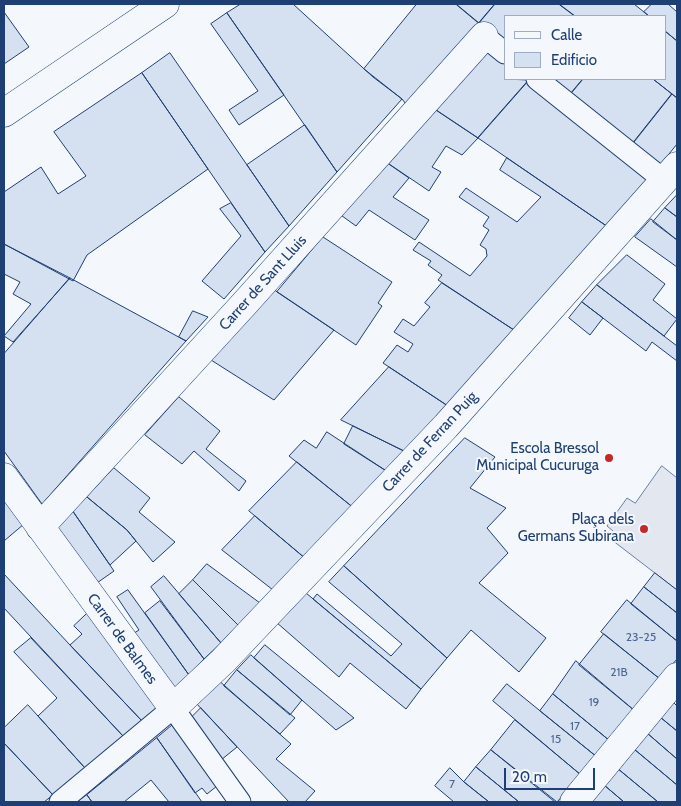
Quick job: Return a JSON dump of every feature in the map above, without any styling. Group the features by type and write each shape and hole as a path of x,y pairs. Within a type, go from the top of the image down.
{"street":[{"path":"4,113 165,4"},
{"path":"484,36 503,51"},
{"name":"Carrer de Sant Lluis","path":"40,527 246,302 484,36"},
{"path":"539,80 671,173"},
{"name":"Carrer de Ferran Puig","path":"173,708 224,662 446,426 671,173"},
{"name":"Carrer de Balmes","path":"4,476 240,802"},
{"path":"574,802 677,677"},
{"path":"60,802 173,708"}],"shaded area":[{"name":"Plaça dels Germans Subirana","path":"662,466 677,478 677,590 608,537 613,531 607,526 627,498 635,503"}],"building":[{"path":"241,4 293,4 373,77 402,99 337,172 227,13"},
{"path":"417,4 456,4 479,23 409,108 402,99 364,69"},
{"path":"456,4 495,4 479,23"},
{"path":"495,4 559,4 574,15 503,15 503,42 479,23"},
{"path":"559,4 634,4 648,15 574,15"},
{"path":"652,4 668,4 677,12 677,41 666,32 666,15 648,15 644,12"},
{"path":"4,12 29,47 4,64"},
{"path":"227,13 284,95 239,125 229,110 258,91 211,24"},
{"path":"666,32 677,41 677,98 654,80 666,80"},
{"path":"491,49 503,59 503,80 529,80 478,138 436,110"},
{"path":"170,53 289,226 265,252 142,73"},
{"path":"142,73 208,169 87,255 73,281 4,244 4,192 41,167 58,194 86,176 54,132"},
{"path":"529,80 652,176 608,227 478,138"},
{"path":"547,80 582,80 568,97"},
{"path":"582,80 654,80 672,94 630,147 568,97"},
{"path":"672,94 677,98 677,144 657,169 630,147"},
{"path":"436,110 478,138 462,155 446,146 432,167 441,172 429,191 389,164"},
{"path":"305,125 337,172 289,226 247,165"},
{"path":"507,158 608,227 517,332 438,280 442,275 428,265 431,261 413,250 419,242 470,276 487,256 486,249 480,245 489,230 483,226 489,217 459,197 466,188 517,222 541,197 500,170"},
{"path":"383,160 409,178 393,197 429,220 415,240 369,210 356,226 338,213"},
{"path":"677,195 677,217 665,208"},
{"path":"231,203 265,252 224,299 202,281 241,236 220,209"},
{"path":"665,208 677,217 677,240 653,222"},
{"path":"651,219 677,240 677,267 635,237"},
{"path":"323,237 392,282 378,303 382,306 356,345 277,292"},
{"path":"4,244 70,278 13,342 4,336 31,304 13,294 20,282 4,274"},
{"path":"627,255 665,284 653,300 677,319 664,336 597,285"},
{"path":"70,278 186,341 42,504 4,451 4,354"},
{"path":"442,283 517,332 451,408 383,363 397,345 408,352 413,344 394,332 403,319 414,326 430,307 425,303"},
{"path":"597,285 677,346 677,361 652,342 646,351 582,302"},
{"path":"273,289 334,330 274,400 211,360"},
{"path":"582,302 603,318 590,335 569,318"},
{"path":"193,311 208,317 186,341 179,337"},
{"path":"389,367 451,408 410,454 341,420"},
{"path":"179,397 220,431 206,449 246,481 239,491 194,451 182,464 145,435"},
{"path":"353,426 410,454 391,474 344,444"},
{"path":"327,432 391,474 355,509 289,456 304,440 316,448"},
{"path":"465,438 495,457 470,488 506,508 487,528 508,553 479,583 546,638 519,672 471,630 447,658 344,566"},
{"path":"297,462 355,509 306,559 249,511"},
{"path":"114,468 150,498 139,512 175,542 153,562 127,530 87,497"},
{"path":"4,496 24,524 4,541"},
{"path":"87,497 127,530 136,541 110,565 72,510"},
{"path":"72,510 114,571 94,585 58,532 58,526"},
{"path":"255,516 306,559 273,590 222,550"},
{"path":"207,564 260,603 238,625 193,580"},
{"path":"344,566 447,658 421,689 313,599 317,594 391,656 402,644 329,582"},
{"path":"655,573 677,590 677,613 644,587"},
{"path":"4,574 142,721 123,736 4,608"},
{"path":"164,576 221,643 204,659 151,587"},
{"path":"193,580 238,625 221,643 179,594"},
{"path":"644,587 677,613 677,641 631,604"},
{"path":"128,590 189,675 172,692 131,635 139,630 117,597"},
{"path":"306,593 421,689 406,709 350,663 339,677 276,622"},
{"path":"627,600 677,641 677,659 660,679 601,632"},
{"path":"160,601 204,659 189,675 145,613"},
{"path":"93,608 162,703 142,721 70,645 82,634 74,626"},
{"path":"604,634 660,679 635,711 579,665"},
{"path":"31,638 123,736 85,768 38,716 57,698 14,652"},
{"path":"265,645 354,718 336,730 254,658"},
{"path":"251,655 302,700 290,715 237,670"},
{"path":"576,661 635,711 610,741 553,694"},
{"path":"237,670 295,718 280,734 224,686"},
{"path":"217,679 291,744 276,759 315,791 305,802 289,802 195,702"},
{"path":"507,684 597,757 581,775 493,701"},
{"path":"553,694 610,741 597,757 540,711"},
{"path":"672,701 677,706 677,731 660,717"},
{"path":"28,705 85,768 53,795 4,743 4,728"},
{"path":"201,708 237,747 221,760 191,718"},
{"path":"660,717 677,731 677,759 647,733"},
{"path":"515,720 581,775 557,802 491,750"},
{"path":"175,723 217,786 207,794 202,788 195,793 157,738"},
{"path":"647,733 677,759 677,785 634,749"},
{"path":"157,738 202,802 169,802 151,780 124,802 92,802 87,795"},
{"path":"4,743 53,795 44,802 4,802"},
{"path":"634,749 677,785 677,802 658,802 617,768"},
{"path":"491,750 555,802 519,802 476,767"},
{"path":"476,767 519,802 489,802 464,782"},
{"path":"450,768 489,802 454,802 435,786"},
{"path":"617,768 658,802 624,802 604,785"},
{"path":"604,785 624,802 589,802"},
{"path":"87,795 92,802 77,802"}],"place":[{"name":"Escola Bressol Municipal Cucuruga","path":"609,458"},
{"name":"Plaça dels Germans Subirana","path":"644,529"}]}
